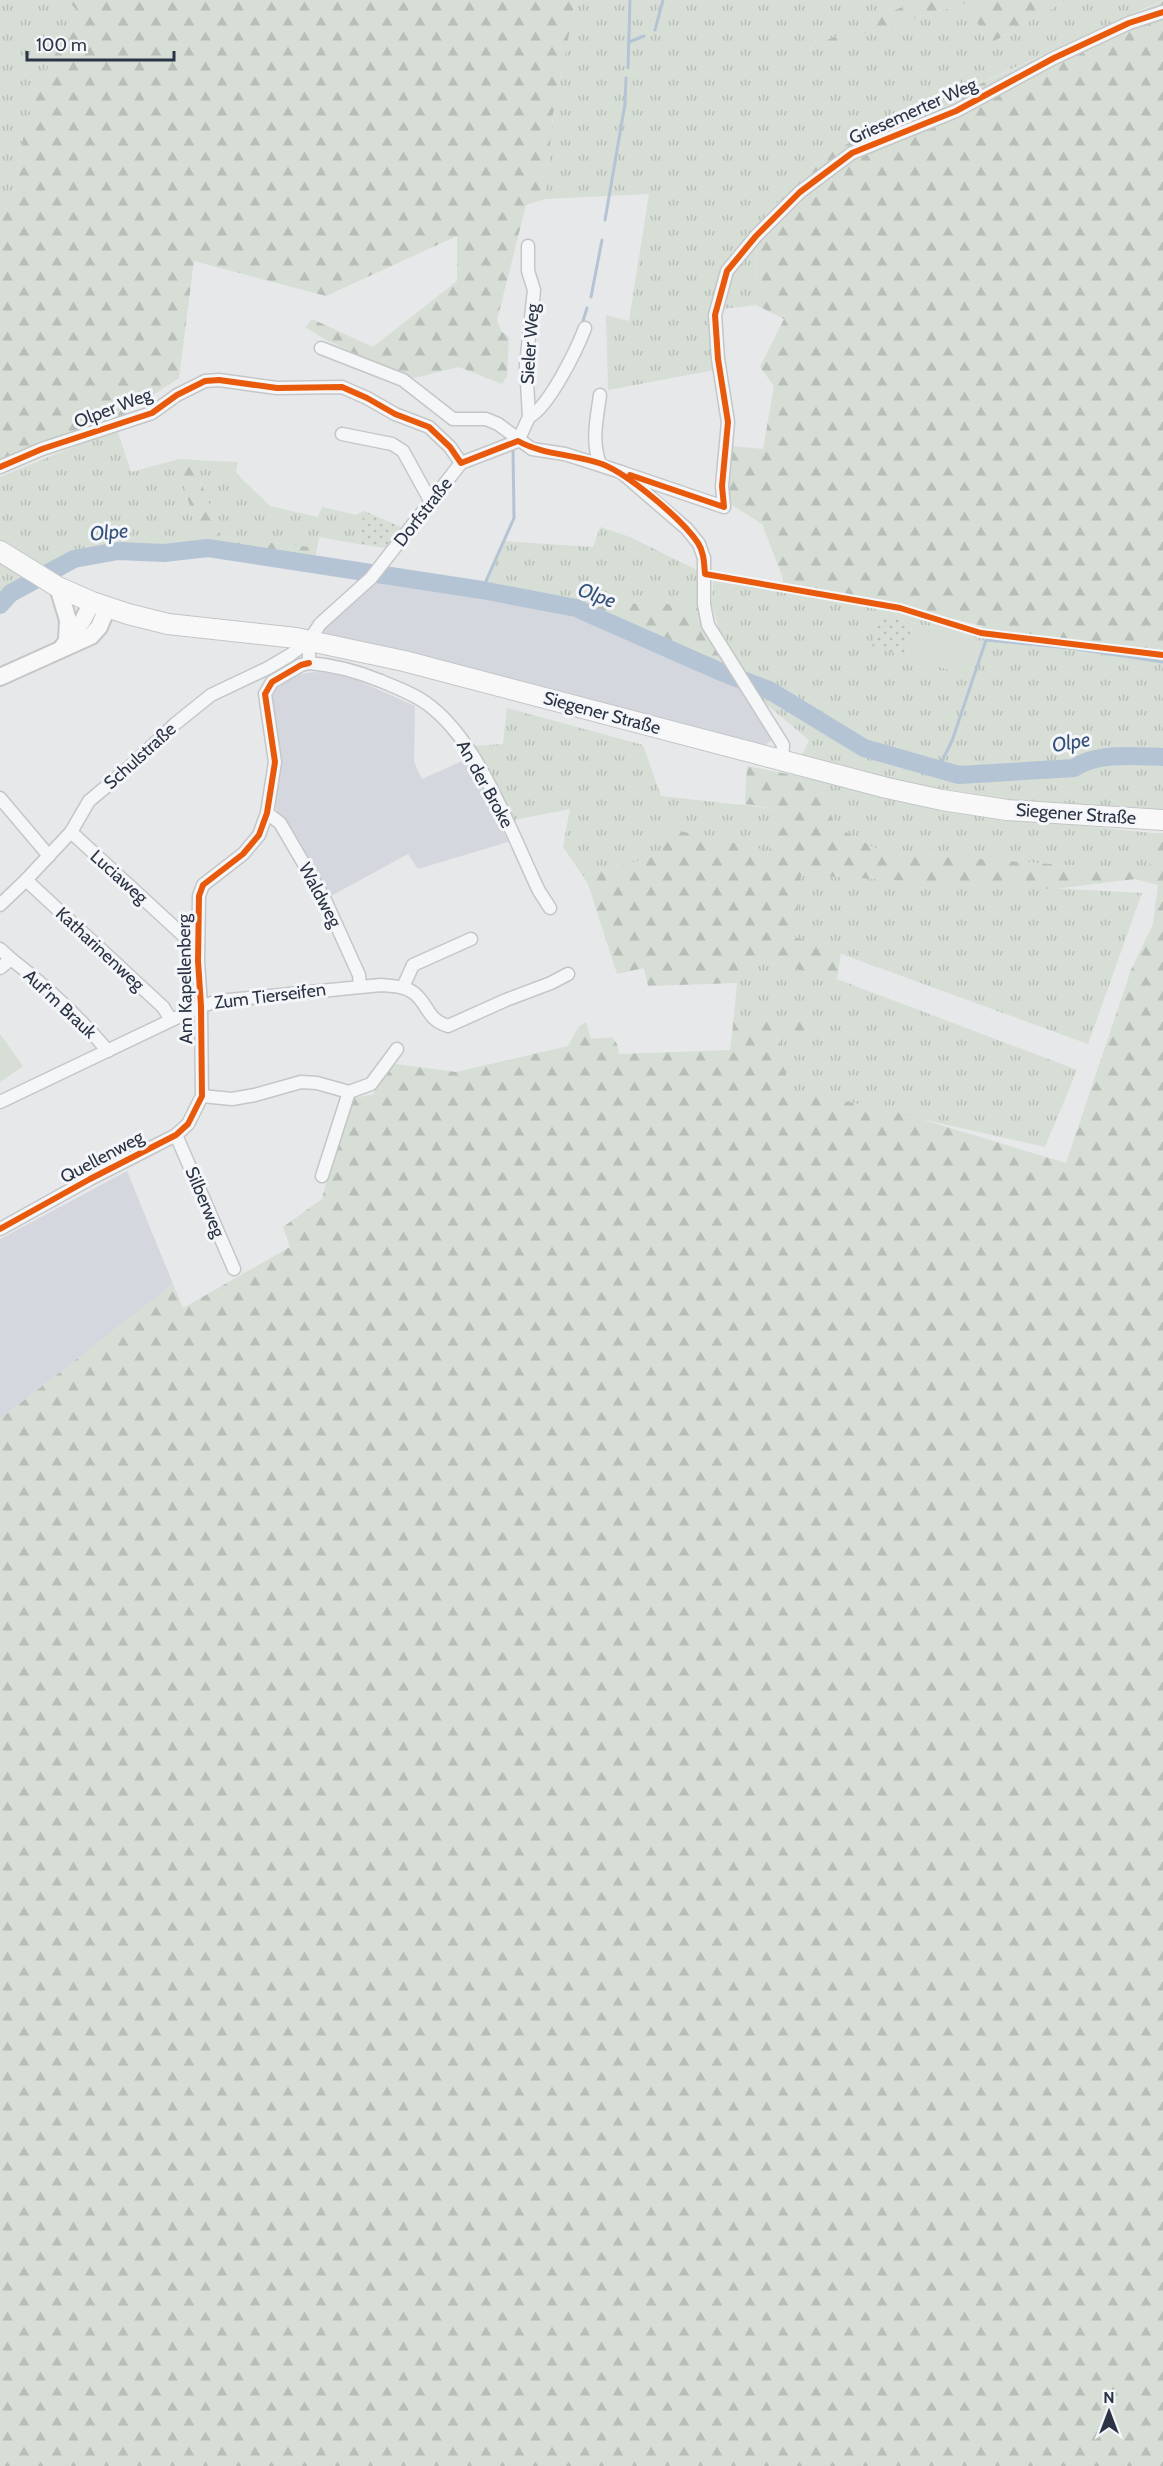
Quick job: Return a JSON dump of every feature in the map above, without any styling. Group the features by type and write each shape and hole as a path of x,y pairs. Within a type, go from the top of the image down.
{"main road":[{"name":"Siegener Straße","path":"0,551 58,587 100,605 168,624 309,641 404,661 887,788 970,805 1058,814 1163,820"}],"street":[{"name":"Griesemerter Weg","path":"621,472 724,507 722,486 728,422 718,359 715,315 727,271 756,236 800,192 852,153 956,111 1054,58 1130,23 1163,12"},
{"name":"Sieler Weg","path":"518,441 529,417 526,365 534,290 528,271 528,246"},
{"path":"529,417 540,408 566,370 585,328"},
{"path":"321,348 403,380 453,419 486,419 498,424 518,441 532,448 565,454 621,472 687,529 699,544 704,558 705,614 713,636 783,745 782,760"},
{"name":"Olper Weg","path":"0,467 42,449 152,413 177,394 205,381 219,380 277,388 342,387 395,414 429,427 450,447 461,463"},
{"path":"600,395 595,447 600,464"},
{"path":"342,434 392,444 403,451 431,502"},
{"name":"Dorfstraße","path":"309,641 320,624 374,573 461,463 518,441"},
{"path":"58,587 68,620 64,645"},
{"path":"0,677 64,645 83,620 100,605"},
{"path":"309,641 309,663"},
{"name":"Schulstraße","path":"0,905 27,880 71,832 89,801 132,765 175,724 211,695 283,660 309,641"},
{"name":"Am Kapellenberg","path":"202,1096 201,1006 197,941 199,896 203,885 243,854 259,835 267,813 275,762 265,694 272,682 301,664 309,663"},
{"name":"An der Broke","path":"309,663 368,676 393,686 429,705 448,723 470,749 539,891 550,908"},
{"path":"0,798 49,856"},
{"name":"Waldweg","path":"267,813 280,823 325,900 359,975 360,985"},
{"name":"Luciaweg","path":"71,832 186,938 197,941"},
{"name":"Katharinenweg","path":"27,880 163,1007 171,1020"},
{"path":"471,939 413,965 403,987 415,993 430,1016 439,1023 448,1026 568,974"},
{"name":"Auf'm Brauk","path":"0,949 88,1027 108,1051"},
{"name":"Auf'm Brauk","path":"0,969 11,959"},
{"name":"Zum Tierseifen","path":"0,1102 201,1006 219,1001 360,985 403,987"},
{"path":"202,1096 232,1099 301,1082 317,1083 349,1092 371,1084 397,1049"},
{"path":"322,1176 349,1092"},
{"name":"Quellenweg","path":"0,1229 176,1135 188,1124 202,1096"},
{"name":"Silberweg","path":"176,1135 234,1269"}],"shaded area":[{"path":"377,578 481,595 569,615 736,682 775,737 762,748 322,637 322,629"},
{"path":"331,673 359,681 415,706 414,762 422,779 469,758 508,842 418,869 408,854 329,897 276,809 274,798 281,759 271,700 274,690 298,674"},
{"path":"127,1171 173,1284 0,1419 0,1239"}],"green space":[{"path":"0,0 67,0 77,10 37,90 23,137 16,186 0,220"},
{"path":"67,0 576,0 553,114 545,199 526,205 497,320 501,331 509,337 507,376 502,384 459,367 410,379 328,341 305,327 312,319 373,347 457,281 457,236 326,296 194,261 179,378 115,420 0,462 0,220 16,186 23,137 37,90 77,10"},
{"path":"576,0 918,0 802,52 966,3 989,44 1067,0 1163,0 836,149 793,182 757,229 756,305 723,309 715,315 720,369 608,390 606,315 629,321 649,194 545,199 553,114"},
{"path":"918,0 1067,0 989,44 966,3 795,54"},
{"path":"1163,1 1163,659 981,637 982,626 902,606 782,586 783,578 762,524 729,503 731,446 763,449 774,386 760,367 784,319 756,305 757,229 793,182 836,149"},
{"path":"117,429 131,472 176,460 201,543 165,549 119,546 73,555 9,590 0,599 0,477"},
{"path":"176,460 193,460 221,537 317,548 315,561 201,543"},
{"path":"193,460 238,462 236,473 270,506 318,517 322,507 356,515 364,511 358,544 319,537 317,548 221,537"},
{"path":"364,511 401,527 387,548 358,544"},
{"path":"600,527 630,537 701,572 699,605 578,602 483,588 502,541 593,547"},
{"path":"713,581 855,602 914,614 981,637 1163,659 1163,813 1002,799 904,782 802,755 809,740 759,698 722,641 712,604","holes":["880,615 977,638 904,659 904,655"]},
{"path":"513,593 578,602 699,605 713,646 732,672 577,607"},
{"path":"880,615 913,623 904,659 904,655 872,647"},
{"path":"913,623 977,638 968,674 904,659"},
{"path":"507,708 643,745 661,796 778,809 779,821 769,852 668,828 659,855 583,876 563,847 570,809 509,821 474,746 503,744"},
{"path":"747,766 819,780 835,826 882,852 1149,871 1152,833 1163,833 1163,2466 0,2466 0,1419 173,1284 183,1308 290,1247 283,1227 322,1199 354,1098 374,1094 376,1086 395,1064 456,1072 568,1046 579,1026 586,1022 591,1039 612,1037 617,1044 619,1054 730,1050 734,1016 797,1020 817,1024 829,1037 779,1037 789,1089 904,1114 1066,1163 1131,970 1153,924 1158,885 1135,879 1054,889 801,875 795,937 841,953 837,979 743,957 737,983 648,986 644,968 617,974 588,884 583,876 659,855 667,828 769,851 779,821 778,809 745,804"},
{"path":"819,780 975,814 1152,833 1149,871 882,852 835,826"},
{"path":"800,875 1142,893 1088,1044 795,937"},
{"path":"743,957 837,979 1077,1070 1045,1147 789,1089 779,1037 828,1037 797,1020 734,1016 737,983"},
{"path":"0,1034 23,1066 0,1082"}],"waterway":[{"path":"628,68 630,0"},
{"path":"655,30 663,0"},
{"path":"629,42 644,36"},
{"path":"605,220 625,104 626,78"},
{"path":"591,297 602,240"},
{"path":"583,321 587,308"},
{"path":"482,590 514,518 513,448"},
{"name":"Olpe","path":"0,605 11,593 74,559 118,551 164,553 208,548 482,590 576,608 721,672 769,690 864,748 959,775 1074,768 1105,757 1163,757"},
{"path":"938,769 952,741 986,640 1070,648 1163,662"}],"cycle path":[{"path":"630,475 724,507 722,486 728,422 718,359 715,315 727,271 756,236 800,192 852,153 956,111 1054,58 1129,23 1163,12"},
{"path":"0,467 42,449 152,413 177,395 205,381 219,380 277,388 342,387 395,414 429,427 450,447 461,463 518,441 538,449 591,461 613,469 654,498 690,533 701,550 705,574 900,608 981,633 1163,655"},
{"path":"0,1229 176,1135 188,1124 202,1096 198,961 199,896 203,885 243,854 259,835 267,813 275,762 265,694 272,682 301,665 309,663"}]}
